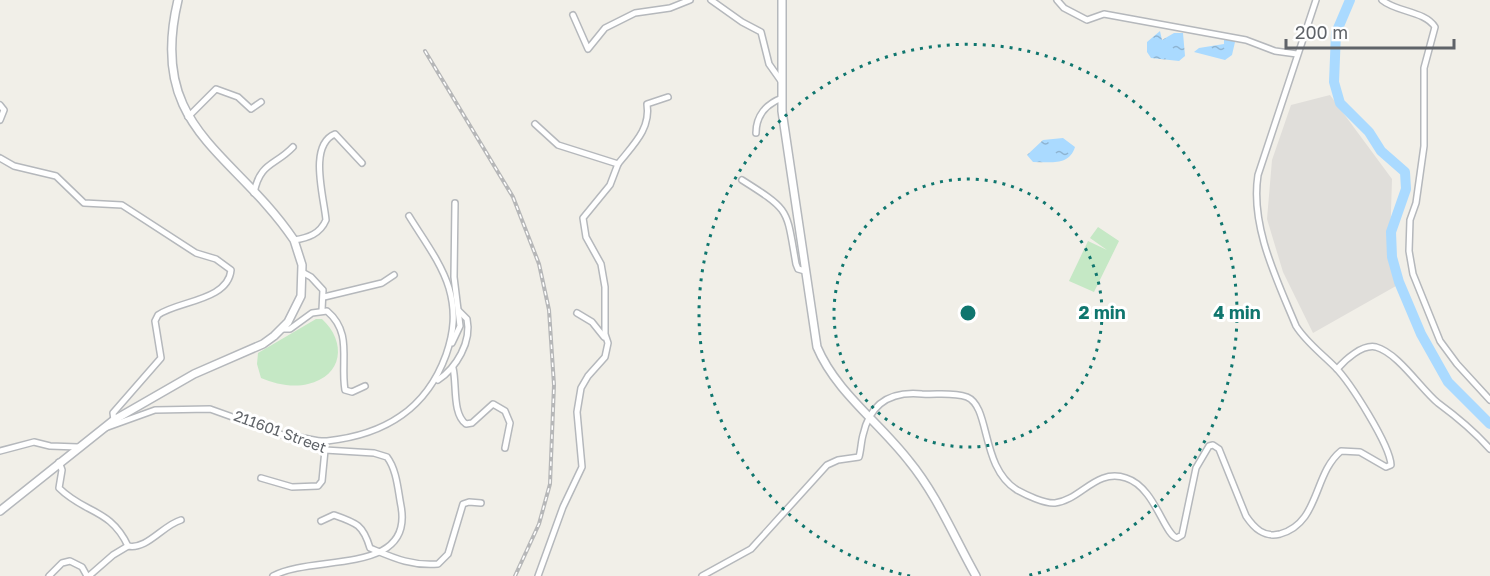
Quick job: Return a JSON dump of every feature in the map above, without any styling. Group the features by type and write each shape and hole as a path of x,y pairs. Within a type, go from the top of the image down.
{"street":[{"path":"0,511 114,420 194,374 263,344 282,329 295,312 301,296 302,272 294,240 188,117 174,81 172,36 178,0"},
{"path":"573,15 588,50 603,30 635,13 670,8 690,0"},
{"path":"711,0 742,22 761,32 769,64 781,81"},
{"path":"782,0 782,98 813,333 823,361 833,376 897,446 926,484 976,576"},
{"path":"1057,0 1064,8 1087,20 1104,14 1246,40 1275,51 1297,54"},
{"path":"702,576 751,549 827,465 858,457 868,416 898,393 948,393 974,402 981,413 986,439 995,464 1014,487 1052,503 1060,502 1096,480 1114,476 1126,478 1152,499 1169,532 1177,537 1182,535 1196,468 1206,450 1213,445 1223,457 1246,516 1258,530 1274,536 1295,528 1303,521 1331,462 1341,451 1360,452 1386,467 1391,465 1374,425 1337,369 1304,338 1296,326 1260,228 1256,196 1258,175 1316,0"},
{"path":"1382,0 1390,6 1428,20 1435,27 1424,69 1424,146 1416,203 1410,220 1409,251 1413,274 1440,341 1456,364 1490,400"},
{"path":"188,117 216,89 238,96 251,109 261,102"},
{"path":"538,576 563,507 582,467 577,412 581,388 588,376 605,357 608,343 605,333 605,287 601,264 586,237 582,222 589,208 610,185 618,164 646,128 647,104 668,97"},
{"path":"756,133 758,118 770,102 782,98"},
{"path":"0,105 4,110 0,120"},
{"path":"535,124 558,145 618,164"},
{"path":"294,240 311,236 323,226 326,220 319,166 321,152 327,139 335,134 362,163"},
{"path":"254,193 256,181 265,166 293,147"},
{"path":"0,158 15,166 56,176 84,203 122,205 196,253 216,259 231,270 226,282 202,300 158,315 155,321 161,358 113,413 114,420"},
{"path":"741,180 772,200 786,213 795,264 805,271"},
{"path":"449,346 459,331 459,311 454,277 455,203"},
{"path":"408,216 439,264 448,287 454,324 449,346 436,381"},
{"path":"302,272 317,283 324,297 322,310"},
{"path":"324,297 382,283 394,275"},
{"path":"282,329 290,329 312,314 327,310 335,317 344,334 345,390 352,392 365,386"},
{"path":"459,311 466,317 469,328 453,368 458,414 466,424 472,423 494,404 500,406 510,423 505,448"},
{"path":"577,313 596,326 608,343"},
{"path":"1337,369 1349,357 1370,347 1377,347 1411,375 1439,403 1457,415 1490,449"},
{"path":"291,437 325,441 375,430 415,405 436,381 453,368"},
{"name":"211601 Street","path":"100,429 155,410 187,408 227,413 325,450 385,455 390,461 402,524 400,534 386,553"},
{"path":"0,451 34,442 50,446 78,447"},
{"path":"261,478 292,487 318,486 322,482 325,450"},
{"path":"59,462 62,470 59,488 84,507 96,510 109,519 121,531 128,546"},
{"path":"321,521 334,515 356,524 366,534 370,548 407,564 418,566 442,562 448,554 463,504 481,503"},
{"path":"49,576 62,563 70,561 82,567 88,576 120,550 148,541 170,523 181,520"},
{"path":"273,576 294,568 351,565 386,553"}],"shaded area":[{"path":"1330,95 1392,179 1390,244 1396,286 1313,333 1283,272 1267,219 1272,160 1291,105"}],"green space":[{"path":"1098,227 1119,241 1094,292 1069,281 1088,241 1107,250 1090,238"},
{"path":"316,319 322,319 330,328 338,348 334,366 328,374 320,380 296,386 278,384 261,378 257,364 258,353"}],"water":[{"path":"1160,31 1162,40 1174,33 1183,33 1185,56 1179,61 1151,58 1147,52 1147,42"},
{"path":"1230,38 1235,42 1232,55 1225,60 1194,52 1199,48 1224,44 1224,39"},
{"path":"1063,138 1075,147 1064,160 1033,162 1027,155 1043,140"}],"waterway":[{"path":"1350,0 1336,33 1334,82 1340,103 1369,132 1381,151 1405,172 1406,189 1391,232 1392,257 1399,282 1421,334 1448,382 1490,424"}],"railway":[{"path":"425,51 513,197 539,264 549,310 554,385 550,484 539,524 515,576"}]}
